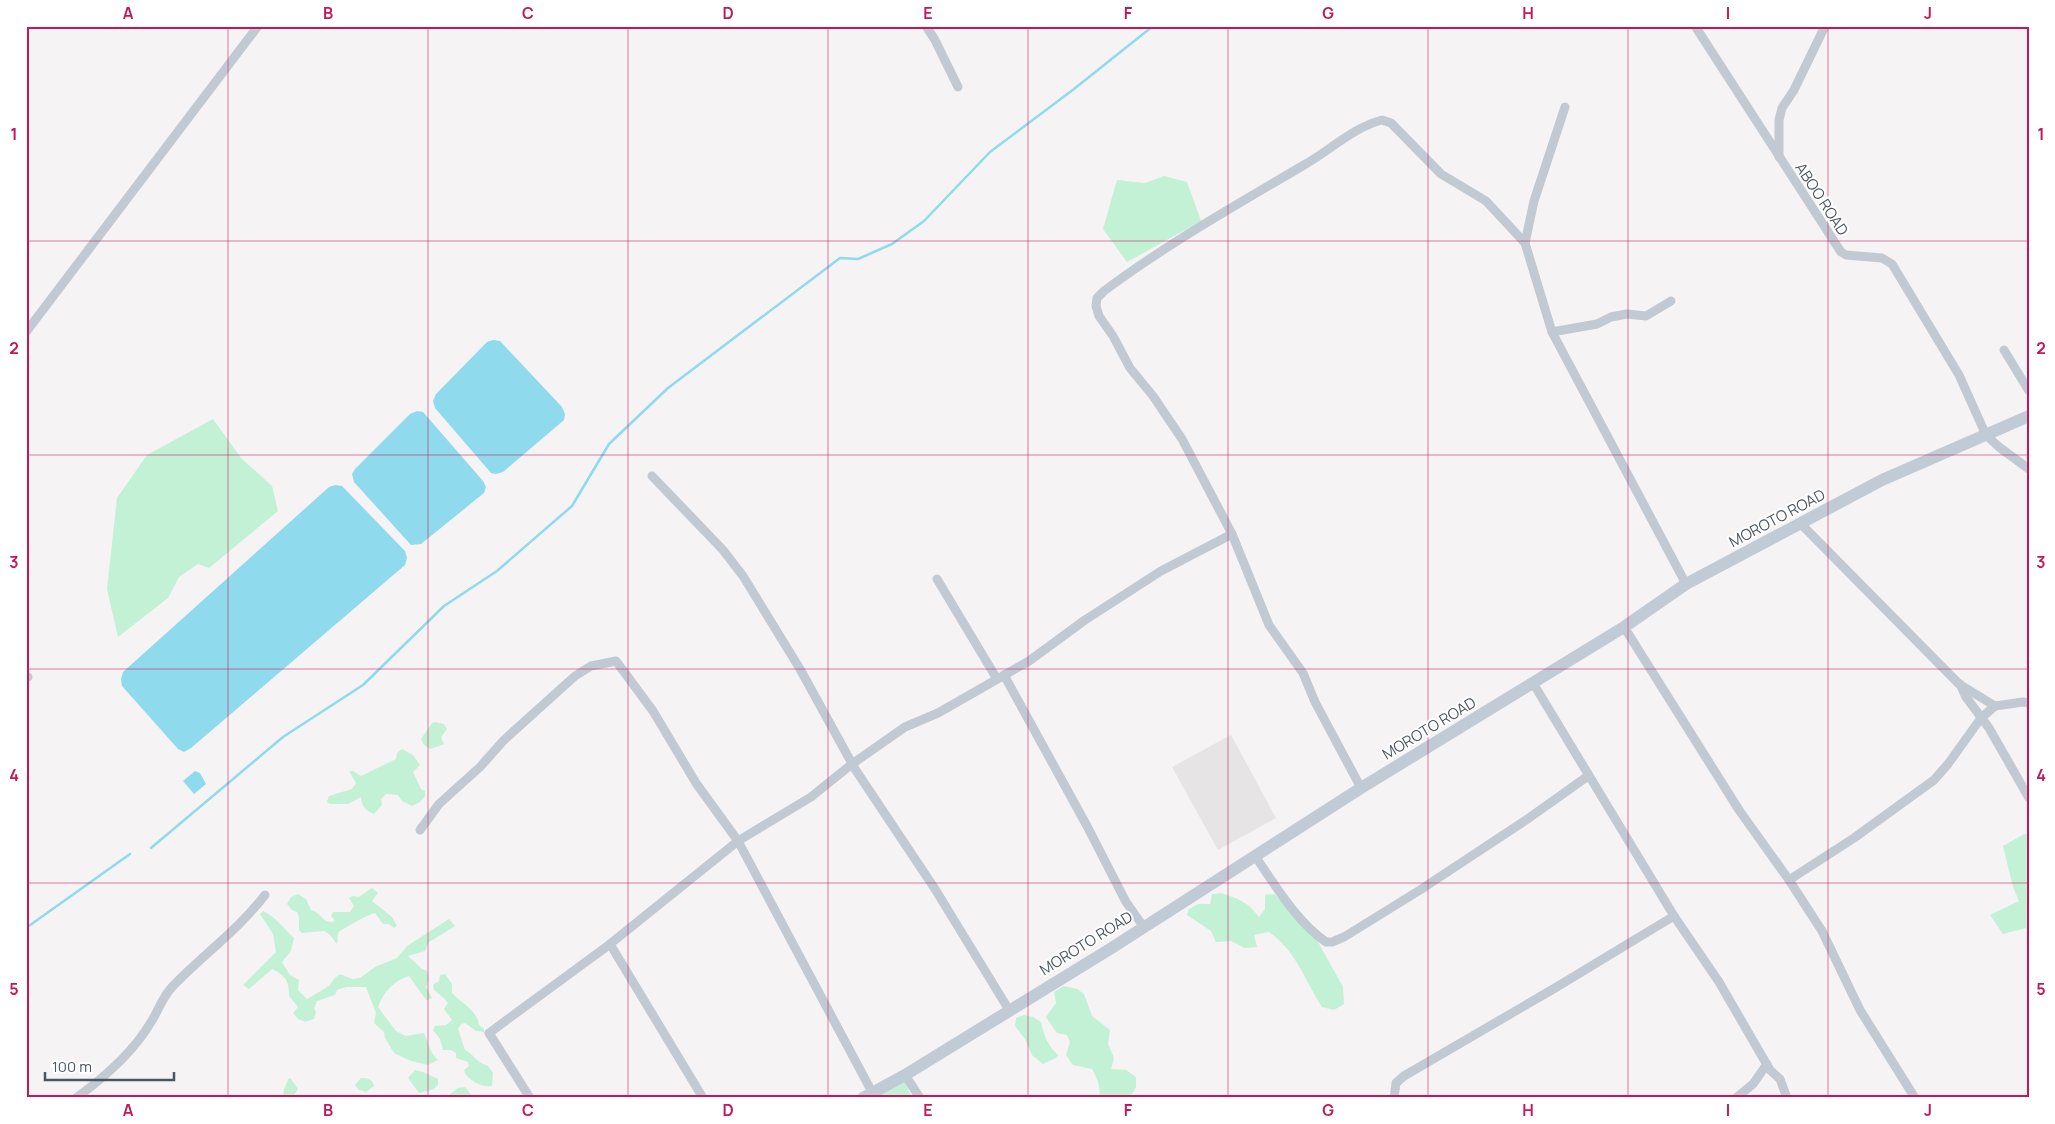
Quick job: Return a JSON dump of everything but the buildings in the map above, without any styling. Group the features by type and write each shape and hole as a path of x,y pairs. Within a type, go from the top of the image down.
{"main road":[{"name":"MOROTO ROAD","path":"868,1095 905,1075 1361,788 1624,627 1686,584 1882,480 2029,416"}],"street":[{"path":"26,332 194,107 258,26"},
{"path":"926,26 958,87"},
{"name":"ABOO ROAD","path":"1695,26 1841,252 1851,256 1882,258 1892,264 1897,270 1958,375 1986,435"},
{"path":"1779,158 1779,120 1782,108 1786,98 1794,90 1825,26"},
{"path":"1525,243 1534,201 1564,107"},
{"path":"1361,788 1315,702 1303,673 1269,625 1232,534 1179,432 1130,368 1113,336 1099,316 1096,306 1097,298 1104,291 1230,208 1366,126 1382,120 1391,123 1441,174 1486,201 1525,243 1552,332 1686,584"},
{"path":"1552,332 1597,324 1611,317 1627,314 1646,316 1671,301"},
{"path":"2004,350 2029,391"},
{"path":"1986,435 2029,469"},
{"path":"652,476 723,550 744,576 800,669 852,764 935,889 1009,1010"},
{"path":"1801,524 1959,684 2029,798"},
{"path":"530,1098 489,1033 610,944 738,841 811,797 852,764 905,727 938,713 1029,661 1085,620 1160,571 1232,534"},
{"path":"937,579 1000,677 1087,826 1126,902 1143,926"},
{"path":"1624,627 1740,810 1789,880 1831,948 1860,1010 1916,1098"},
{"path":"420,830 439,804 480,768 504,740 575,676 591,666 614,660 624,670 639,691 696,783 738,841 868,1095"},
{"path":"1533,683 1674,916 1719,982 1772,1074 1781,1080 1787,1098"},
{"path":"1959,684 1995,706"},
{"path":"1789,880 1854,838 1934,780 1981,718 1995,706 2027,701"},
{"path":"1255,856 1278,889 1308,926 1326,942 1332,942 1344,937 1420,890 1526,820 1588,776"},
{"path":"76,1098 109,1074 152,1022 160,1003 172,987 240,924 265,895"},
{"path":"1394,1098 1396,1083 1404,1076 1674,916"},
{"path":"610,944 703,1098"},
{"path":"1736,1098 1754,1084 1767,1064"},
{"path":"905,1075 920,1098"}],"shaded area":[{"path":"1231,735 1276,818 1218,850 1172,767"}],"green space":[{"path":"1164,176 1187,182 1201,221 1127,262 1103,229 1117,180 1145,183"},
{"path":"213,419 241,458 272,486 278,511 209,568 198,564 179,577 168,598 118,637 107,589 117,498 147,455"},
{"path":"432,723 444,724 447,729 441,737 444,744 430,749 424,745 421,739"},
{"path":"402,749 413,755 420,765 413,772 421,789 425,791 425,796 420,802 412,806 402,801 398,795 386,794 381,799 382,805 374,814 364,808 361,797 348,804 330,804 327,802 329,796 352,789 356,783 349,771 353,771 361,776 396,759 397,753"},
{"path":"2024,834 2029,834 2029,933 2026,928 2003,934 1990,915 2019,901 2013,887 2003,846"},
{"path":"372,888 378,893 372,901 392,917 397,926 394,928 389,924 383,924 375,913 339,932 337,944 324,931 302,933 299,930 297,912 292,910 287,904 291,897 298,894 306,899 311,910 328,922 331,922 335,921 331,916 333,912 350,912 354,906 349,898 353,896 359,897"},
{"path":"1221,893 1243,902 1259,917 1265,909 1265,895 1274,894 1296,913 1317,940 1343,987 1344,1004 1334,1010 1322,1007 1287,948 1269,932 1254,935 1257,947 1245,948 1231,941 1216,942 1211,931 1187,915 1189,909 1198,904 1210,904 1212,894"},
{"path":"263,911 276,920 294,938 291,951 282,962 290,975 299,980 298,990 307,999 329,986 340,974 352,979 360,978 375,967 397,958 407,946 449,919 455,926 429,942 425,951 408,956 422,969 427,971 429,978 426,987 432,998 427,1000 409,976 390,988 378,1007 396,1031 406,1036 424,1033 431,1051 438,1060 428,1065 411,1061 394,1053 385,1038 384,1032 374,1023 376,1013 366,987 346,987 337,990 335,995 317,1001 314,1008 316,1012 314,1019 305,1022 298,1019 293,1013 298,1007 289,996 286,979 272,969 249,989 243,985 276,952 273,934 260,914"},
{"path":"445,974 452,984 452,993 472,1011 479,1025 484,1029 484,1032 476,1031 465,1023 461,1024 458,1029 465,1050 488,1066 493,1073 492,1086 471,1080 464,1070 469,1066 468,1062 456,1058 456,1053 451,1050 443,1050 440,1039 433,1030 435,1026 446,1025 452,1020 444,1009 448,1003 434,990 433,985 439,981 440,975"},
{"path":"1064,986 1077,989 1084,994 1092,1016 1110,1030 1108,1044 1114,1058 1111,1069 1126,1070 1136,1077 1136,1087 1130,1098 1099,1098 1099,1086 1092,1069 1073,1065 1066,1055 1070,1042 1067,1035 1057,1033 1046,1017 1056,1003 1054,992"},
{"path":"1024,1015 1033,1017 1041,1022 1047,1040 1058,1055 1056,1058 1043,1064 1032,1055 1025,1039 1015,1026 1016,1018"},
{"path":"415,1070 438,1079 438,1084 434,1089 419,1093 408,1078"},
{"path":"289,1078 298,1089 292,1098 283,1098 284,1089"},
{"path":"361,1078 369,1079 374,1086 366,1092 359,1090 355,1085"},
{"path":"903,1078 912,1098 869,1098"},
{"path":"465,1087 472,1096 479,1098 445,1098 458,1088"}],"water":[{"path":"493,340 500,341 562,407 565,414 564,420 503,472 496,474 491,473 435,408 433,401 436,394 487,342"},
{"path":"417,411 423,412 483,481 486,487 484,493 421,544 411,545 354,482 352,474 410,414"},
{"path":"335,485 342,486 405,551 407,558 405,565 191,748 184,752 178,749 122,686 123,672 329,487"},
{"path":"195,771 200,773 206,784 194,794 183,781"}],"waterway":[{"path":"151,848 283,737 363,685 444,606 497,571 572,506 609,444 668,388 840,258 858,259 892,244 924,221 990,152 1074,89 1153,26"},
{"path":"26,928 130,854"}]}
